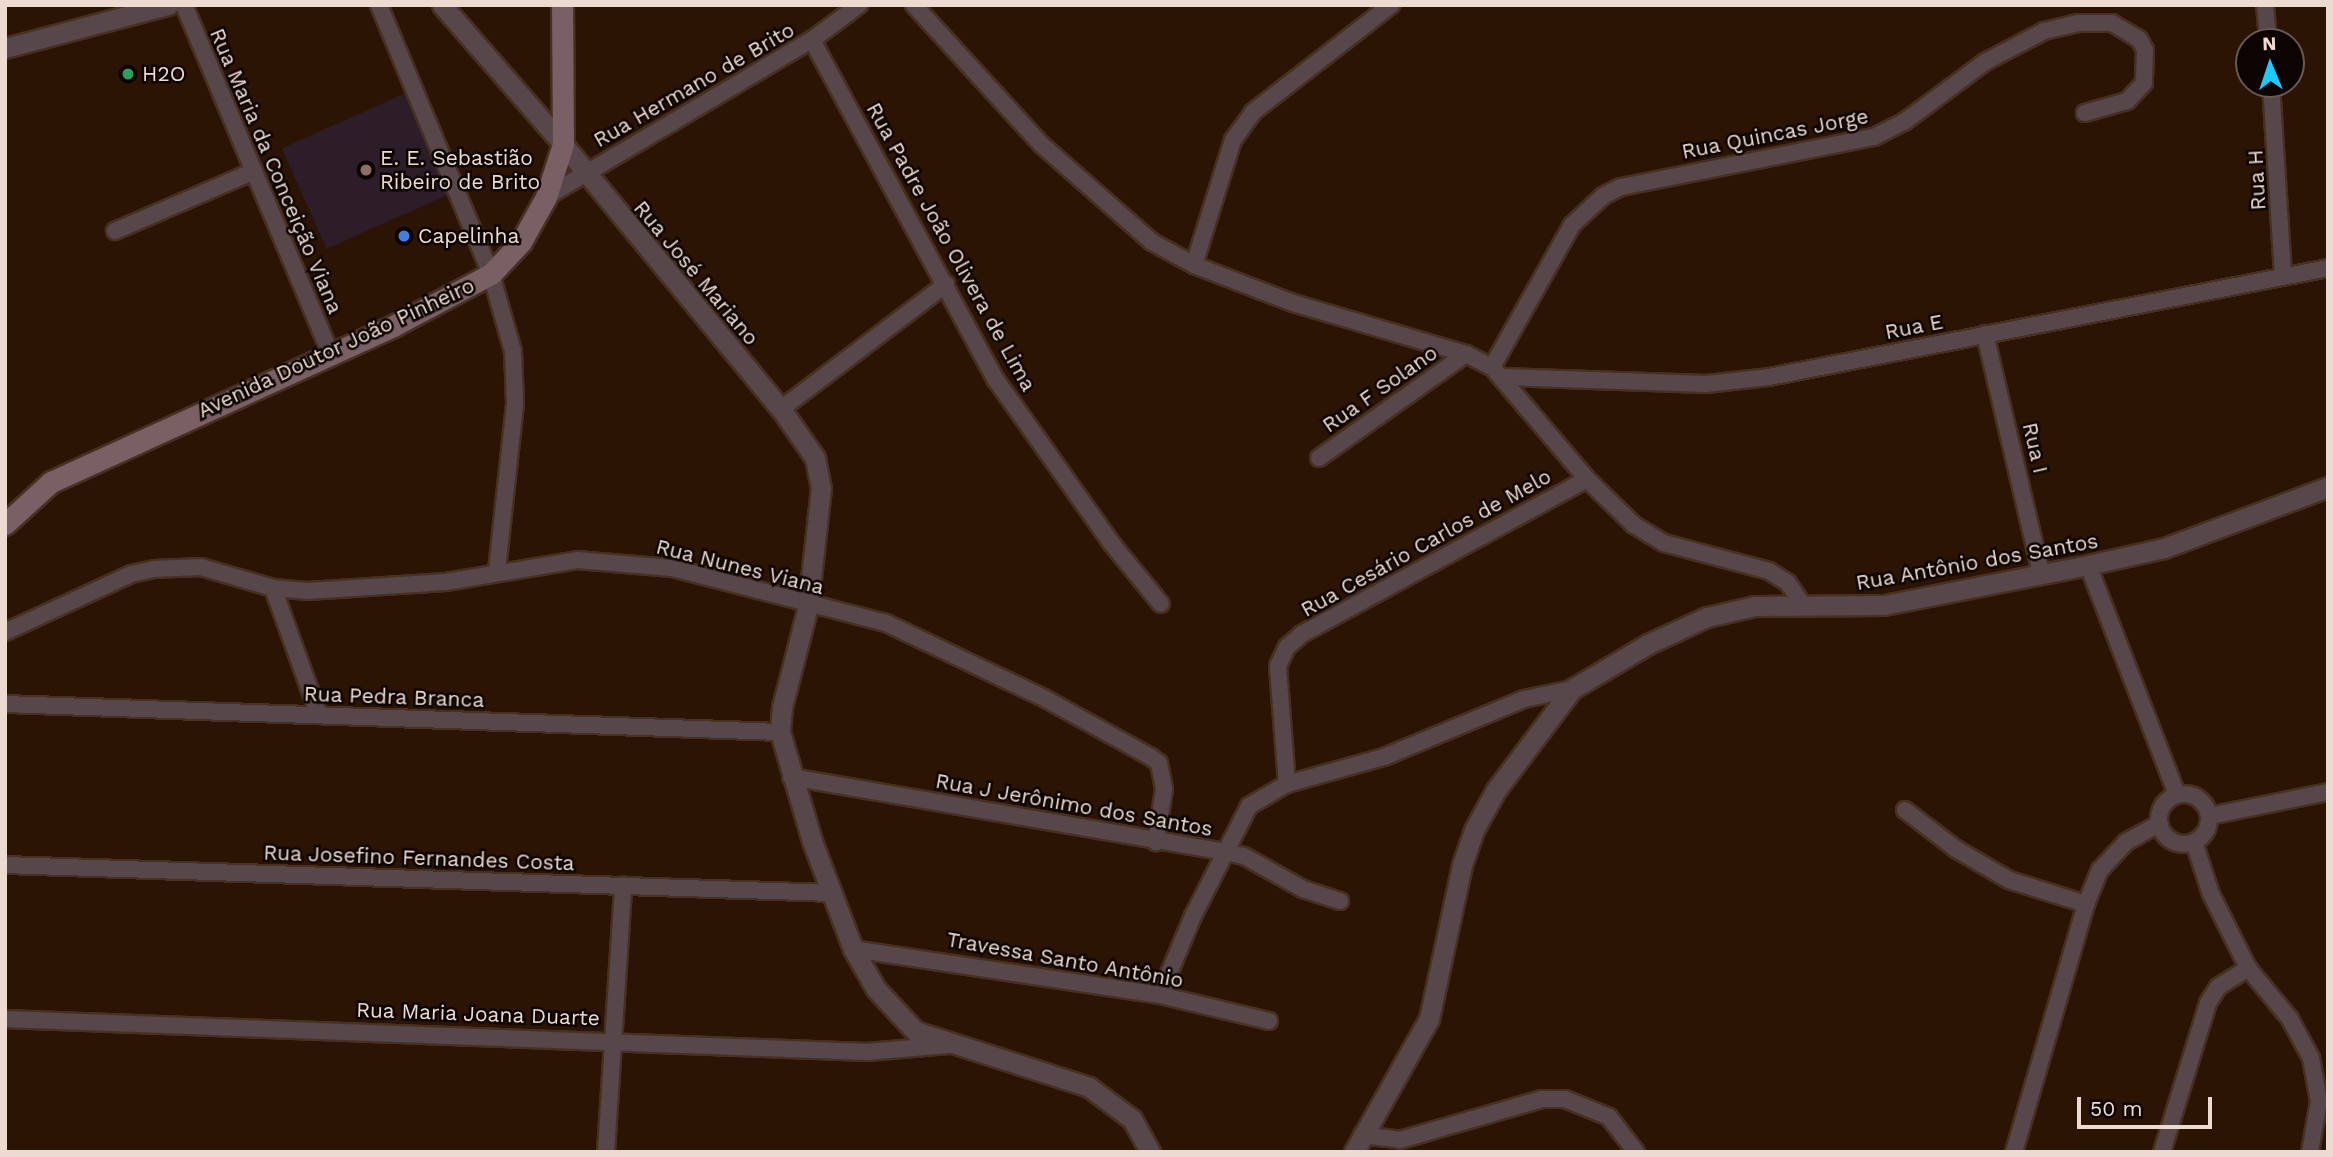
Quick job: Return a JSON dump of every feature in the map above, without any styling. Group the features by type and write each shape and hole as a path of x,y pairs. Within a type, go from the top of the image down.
{"main road":[{"name":"Avenida Doutor João Pinheiro","path":"5,524 51,482 451,299 491,274 521,242 547,197 563,144 562,5"}],"street":[{"path":"5,48 168,5"},
{"name":"Rua Maria da Conceição Viana","path":"184,5 330,353"},
{"path":"379,5 491,274 516,374 497,571"},
{"name":"Rua José Mariano","path":"442,5 563,144 584,174 781,409 815,458 820,475 808,606"},
{"name":"Rua Hermano de Brito","path":"547,197 812,40 859,5"},
{"path":"914,5 1042,145 1111,210 1152,242 1194,265 1293,303 1466,355 1498,372 1587,479 1646,534 1723,562 1769,572 1788,583 1803,605"},
{"path":"1194,265 1233,140 1253,112 1391,5"},
{"path":"2264,5 2266,28"},
{"name":"Rua Quincas Jorge","path":"1498,372 1572,225 1604,196 1621,187 1874,137 1904,122 1985,62 2044,31 2078,23 2112,23 2139,39 2145,50 2144,83 2127,101 2085,113"},
{"name":"Rua Padre João Olivera de Lima","path":"812,40 996,380 1112,544 1161,604"},
{"name":"Rua H","path":"2272,98 2283,275"},
{"path":"114,231 254,171"},
{"name":"Rua E","path":"1498,372 1706,384 1741,381 2328,268"},
{"path":"781,409 946,284"},
{"name":"Rua I","path":"1985,334 2041,572"},
{"name":"Rua F Solano","path":"1319,458 1466,355"},
{"name":"Rua Cesário Carlos de Melo","path":"1287,784 1278,666 1287,647 1302,634 1587,479"},
{"name":"Rua Antônio dos Santos","path":"1358,1143 1429,1019 1462,865 1475,831 1496,790 1572,689 1648,644 1707,617 1755,606 1884,605 2041,572 2088,565 2164,548 2328,487"},
{"name":"Rua Nunes Viana","path":"5,632 131,574 154,569 201,567 272,588 308,591 446,582 578,559 672,568 808,606 886,622 1044,698 1151,757 1163,774 1164,789 1156,842"},
{"path":"2088,565 2177,794"},
{"path":"272,588 319,715"},
{"path":"808,606 782,707 780,732 791,777 853,949 892,1010 915,1031 949,1045 1012,1059 1089,1087 1132,1119 1150,1152"},
{"path":"1160,995 1224,852 1249,806 1287,784 1384,757 1524,699 1572,689"},
{"name":"Rua Pedra Branca","path":"5,704 780,732"},
{"name":"Rua J Jerônimo dos Santos","path":"791,777 1244,856 1303,889 1340,901"},
{"path":"2209,816 2328,792"},
{"path":"2177,794 2195,796 2209,816 2206,832 2194,842 2172,841 2159,824 2163,804 2177,794"},
{"path":"1905,810 1956,849 2009,880 2086,904"},
{"path":"2014,1152 2086,904 2100,870 2126,842 2159,824"},
{"path":"2194,842 2211,894 2248,968 2290,1018 2312,1058 2319,1101 2310,1152"},
{"name":"Rua Josefino Fernandes Costa","path":"5,865 832,893"},
{"path":"606,1152 623,886"},
{"name":"Travessa Santo Antônio","path":"853,949 1160,995 1269,1021"},
{"path":"2162,1152 2208,1003 2232,976 2248,968"},
{"name":"Rua Maria Joana Duarte","path":"5,1018 867,1052 949,1045"},
{"path":"1358,1143 1400,1140 1542,1099 1565,1099 1589,1105 1609,1117 1636,1152"}],"shaded area":[{"name":"E. E. Sebastião Ribeiro de Brito","path":"406,93 451,193 326,249 282,148"}],"place":[{"name":"H2O","path":"128,74"},
{"name":"E. E. Sebastião Ribeiro de Brito","path":"366,170"},
{"name":"Capelinha","path":"404,236"}]}
